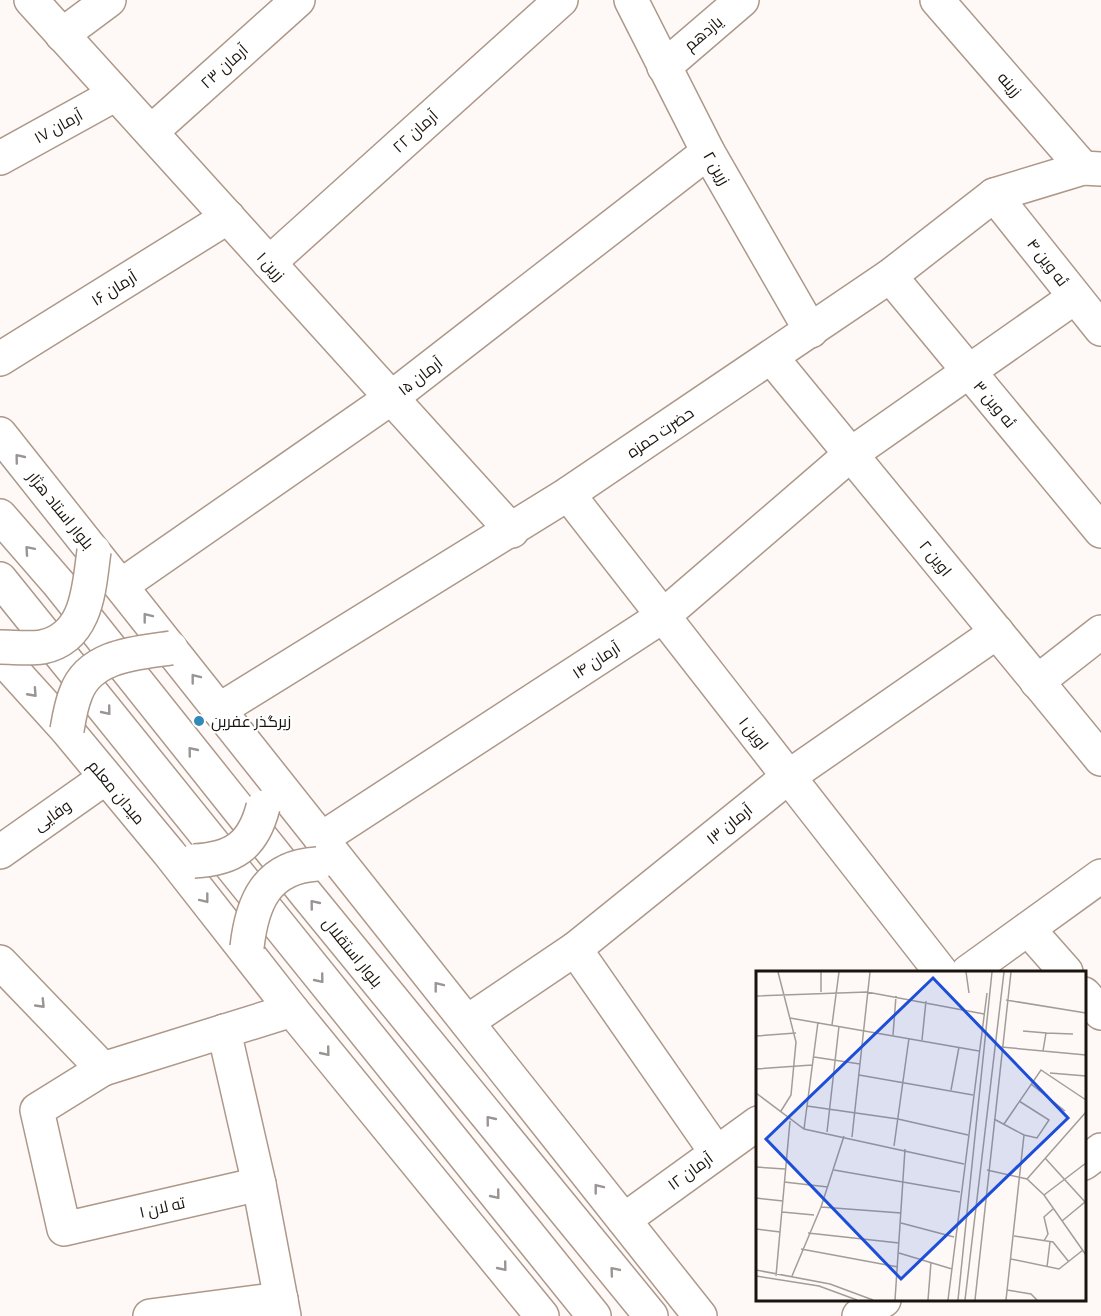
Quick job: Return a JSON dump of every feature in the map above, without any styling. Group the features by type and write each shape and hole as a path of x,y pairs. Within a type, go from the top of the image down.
{"street":[{"name":"زرین ۱","path":"31,0 512,531"},
{"path":"62,35 109,0"},
{"name":"آرمان ۲۳","path":"151,132 298,0"},
{"name":"آرمان ۲۲","path":"269,263 561,0"},
{"name":"زرین ۲","path":"632,0 708,152 811,331"},
{"name":"یازدهم","path":"664,67 742,0"},
{"name":"زرینه","path":"937,0 1092,168"},
{"name":"آرمان ۱۷","path":"0,158 116,94"},
{"name":"آرمان ۱۵","path":"122,585 391,398 708,152"},
{"name":"حضرت حمزه","path":"219,710 512,531 568,494 890,276 994,195 1092,168"},
{"name":"ئه وین ۴","path":"994,195 1101,329"},
{"name":"آرمان ۱۶","path":"0,358 228,217"},
{"name":"ئه وین ۳","path":"890,276 1101,531"},
{"name":"آرمان ۱۴","path":"319,852 663,616 851,454 1075,297"},
{"name":"اوین ۲","path":"771,357 1101,759"},
{"name":"بلوار استاد هژار","path":"0,434 171,648"},
{"name":"اوین ۱","path":"568,494 939,971"},
{"name":"بلوار استقلال","path":"0,516 59,585 300,886 651,1316"},
{"path":"0,647 42,647 57,641 76,626 87,606 94,551"},
{"path":"0,579 594,1316"},
{"name":"آرمان ۱۳","path":"467,1022 575,949 788,777 997,632"},
{"path":"1037,681 1101,632"},
{"path":"66,730 76,692 87,675 106,661 128,654 171,648 269,774 319,852 350,875 700,1316"},
{"path":"0,656 66,730"},
{"name":"میدان معلم","path":"66,730 105,778 181,857 292,1010 543,1316"},
{"path":"181,857 212,860 234,853 249,840 258,826 269,774"},
{"name":"وفایی","path":"0,852 105,778"},
{"path":"248,952 250,920 264,888 319,852"},
{"path":"969,971 1101,876"},
{"path":"1028,929 1065,971"},
{"path":"575,949 716,1152"},
{"path":"0,962 103,1069 292,1010"},
{"path":"1086,996 1101,1013"},
{"path":"150,1316 282,1307 259,1184 224,1031"},
{"name":"ته لان ۱","path":"103,1069 37,1110 64,1229 259,1184"},
{"name":"آرمان ۱۲","path":"624,1220 756,1124"},
{"path":"1086,1161 1101,1150"},
{"path":"859,1316 881,1301"}],"place":[{"name":"زیرگذر عفرین","path":"199,721"}]}
